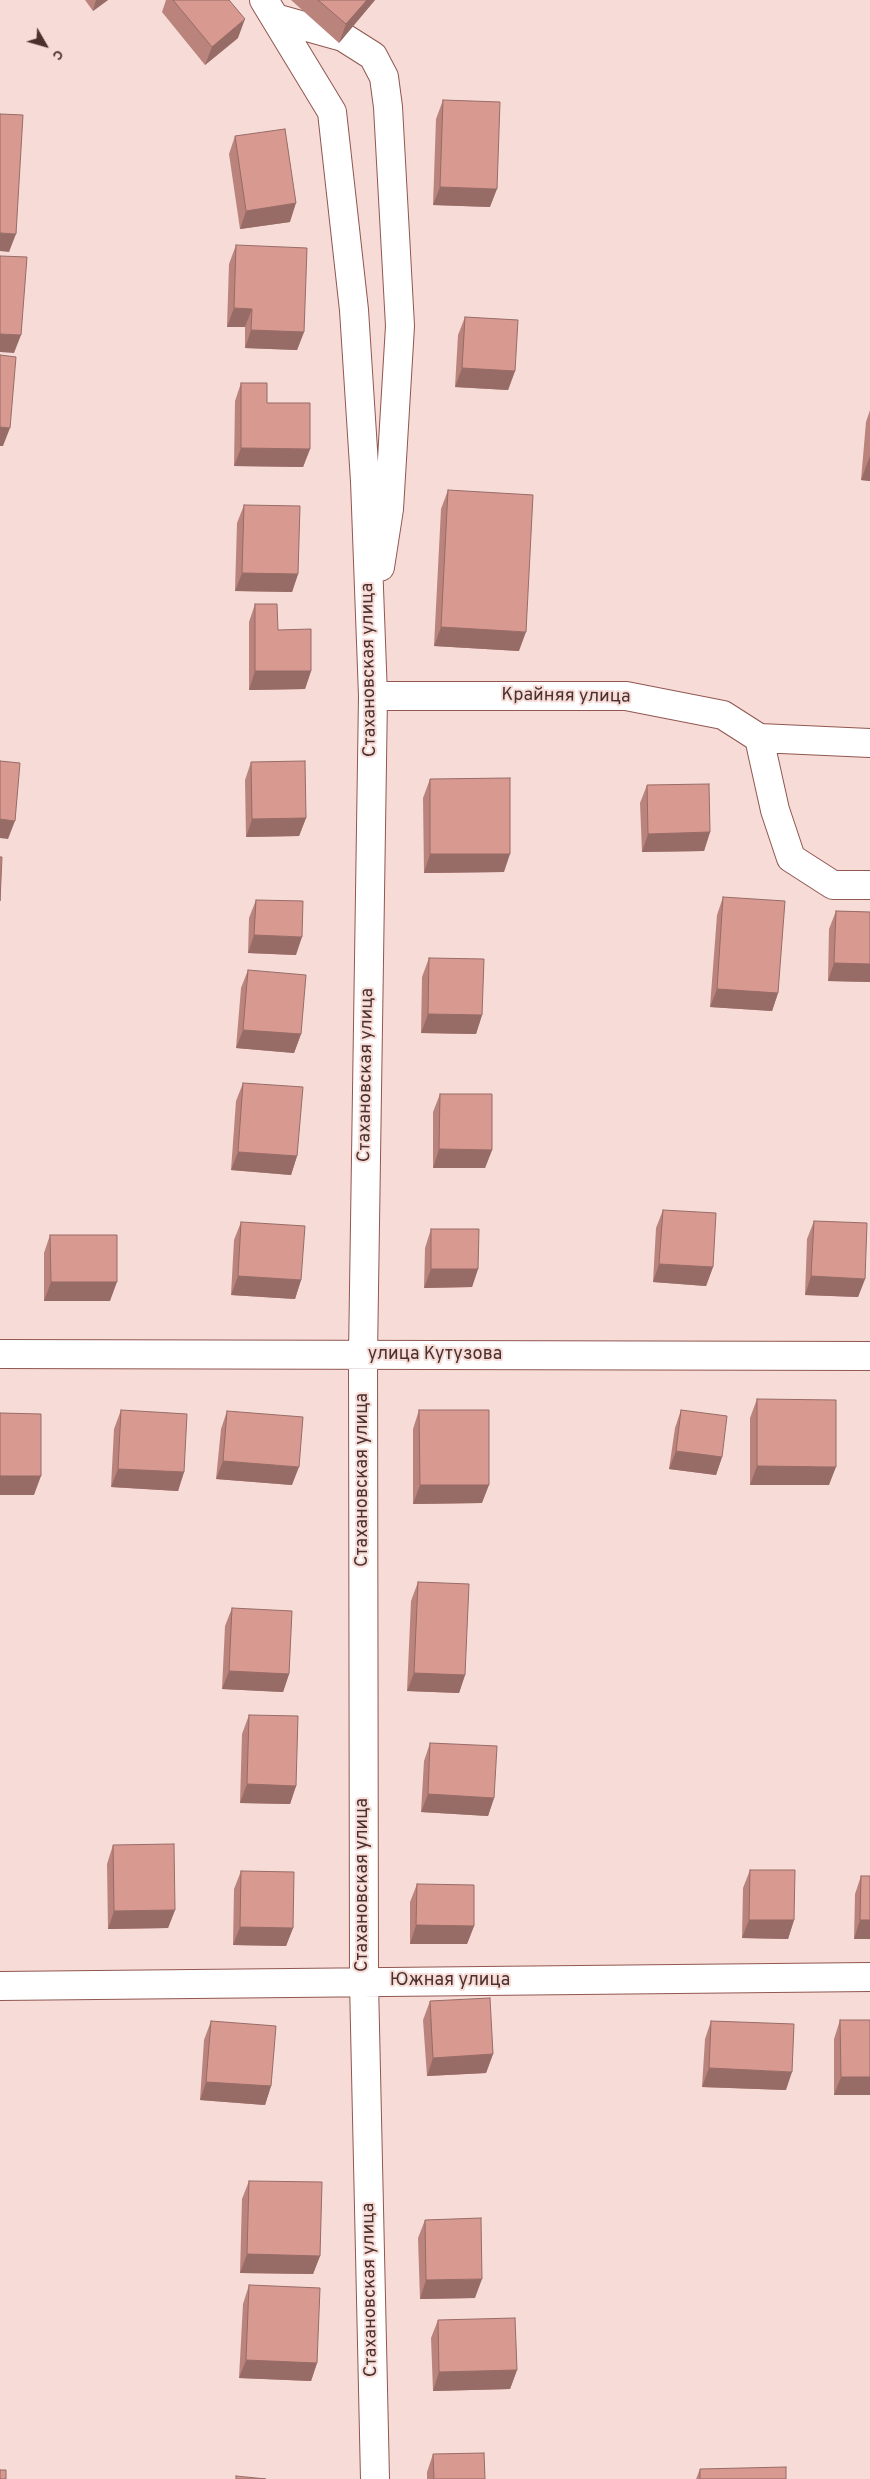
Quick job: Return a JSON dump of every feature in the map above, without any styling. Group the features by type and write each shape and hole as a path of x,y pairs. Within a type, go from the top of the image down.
{"street":[{"name":"Стахановская улица","path":"269,9 332,112 354,310 365,482 373,696 363,1354 364,1982 376,2479"},
{"path":"269,9 343,38 373,56 384,77 388,107 400,326 389,509 370,630"},
{"name":"Крайняя улица","path":"373,696 626,696 723,714 759,738"},
{"path":"870,743 759,738 775,810 791,858 833,885 870,885"},
{"name":"улица Кутузова","path":"0,1354 870,1356"},
{"name":"Южная улица","path":"0,1986 870,1977"}],"building":[{"path":"173,0 229,0 245,19 212,47"},
{"path":"318,0 367,0 346,24"},
{"path":"443,100 500,102 497,189 440,187"},
{"path":"0,114 23,115 16,234 0,233"},
{"path":"285,129 296,203 246,211 235,136"},
{"path":"236,245 307,248 304,332 251,330 252,309 234,308"},
{"path":"0,256 27,257 21,335 0,334"},
{"path":"465,317 518,320 515,371 462,368"},
{"path":"0,355 16,357 10,428 0,427"},
{"path":"241,383 267,383 267,403 310,403 310,449 241,448"},
{"path":"448,490 533,495 526,632 441,627"},
{"path":"244,505 300,506 298,574 242,573"},
{"path":"255,604 277,604 278,630 311,629 311,671 255,671"},
{"path":"0,761 20,763 15,821 0,819"},
{"path":"305,761 306,818 252,819 251,762"},
{"path":"510,778 510,854 430,854 430,779"},
{"path":"709,784 710,832 648,834 647,785"},
{"path":"0,857 2,857 0,901"},
{"path":"723,897 785,901 778,993 717,989"},
{"path":"256,900 303,901 302,937 254,935"},
{"path":"836,911 870,912 870,964 834,963"},
{"path":"429,958 484,959 482,1015 428,1014"},
{"path":"248,970 306,975 301,1034 243,1030"},
{"path":"243,1083 303,1087 297,1156 238,1152"},
{"path":"440,1094 492,1094 492,1150 439,1149"},
{"path":"663,1210 716,1213 713,1267 659,1264"},
{"path":"814,1221 867,1223 865,1279 811,1276"},
{"path":"241,1222 305,1226 301,1280 238,1276"},
{"path":"431,1229 479,1229 478,1269 431,1269"},
{"path":"50,1235 117,1235 117,1282 51,1282"},
{"path":"757,1399 836,1400 836,1467 757,1466"},
{"path":"121,1410 187,1414 184,1472 118,1469"},
{"path":"419,1410 489,1410 489,1485 420,1485"},
{"path":"681,1410 727,1416 722,1457 676,1451"},
{"path":"227,1411 303,1417 299,1467 223,1461"},
{"path":"0,1413 41,1414 41,1476 0,1476"},
{"path":"418,1582 469,1584 465,1675 414,1673"},
{"path":"232,1608 292,1611 289,1674 229,1671"},
{"path":"249,1715 298,1716 296,1786 247,1784"},
{"path":"430,1743 497,1746 494,1798 428,1794"},
{"path":"174,1844 175,1910 114,1911 113,1845"},
{"path":"750,1870 795,1870 794,1920 749,1920"},
{"path":"241,1871 294,1872 293,1928 240,1927"},
{"path":"861,1876 870,1876 870,1920 860,1920"},
{"path":"417,1884 474,1885 474,1926 416,1925"},
{"path":"490,1998 493,2054 433,2058 430,2001"},
{"path":"840,2020 870,2020 870,2077 841,2077"},
{"path":"211,2021 276,2026 271,2086 206,2082"},
{"path":"711,2021 794,2024 792,2072 709,2068"},
{"path":"249,2181 322,2182 320,2256 247,2254"},
{"path":"481,2218 482,2279 426,2280 425,2220"},
{"path":"249,2285 320,2288 317,2363 246,2360"},
{"path":"515,2318 517,2370 439,2372 438,2320"},
{"path":"484,2453 485,2479 434,2479 433,2454"},
{"path":"786,2467 786,2479 700,2479 700,2469"},
{"path":"0,2470 6,2470 6,2479 0,2479"},
{"path":"236,2476 266,2479 236,2479"}]}
